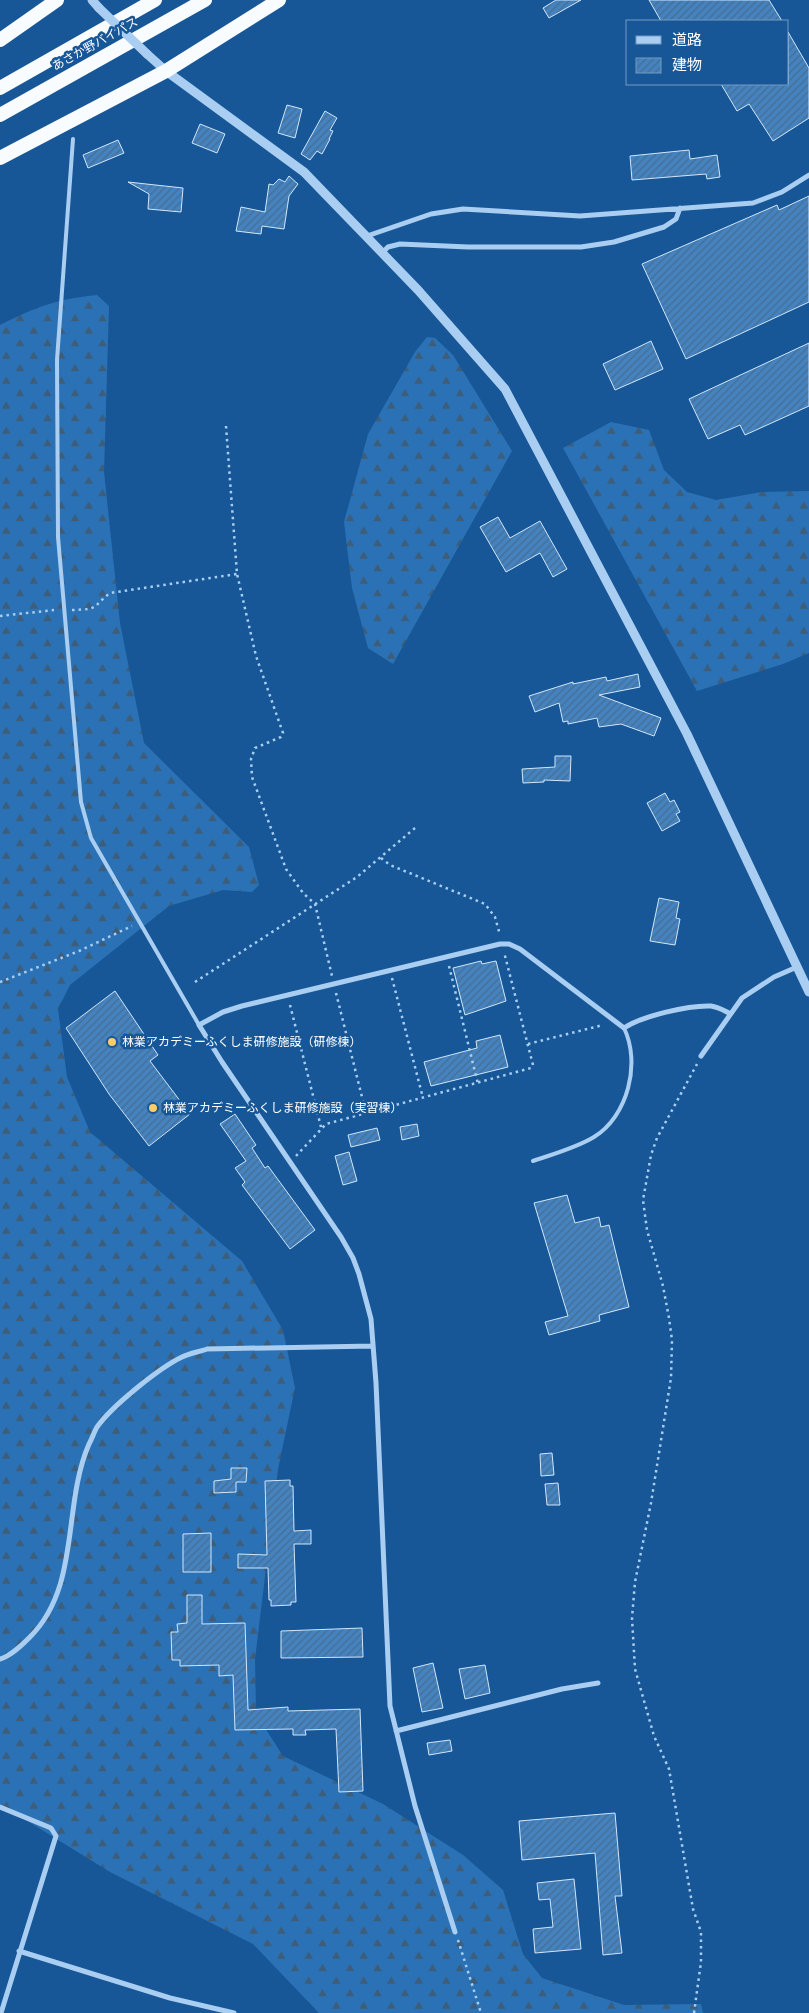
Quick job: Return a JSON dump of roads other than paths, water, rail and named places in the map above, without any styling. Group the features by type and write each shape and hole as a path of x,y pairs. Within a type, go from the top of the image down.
{"highway":[{"path":"0,40 57,0"},
{"name":"あさか野バイパス","path":"0,88 155,0"},
{"name":"あさか野バイパス","path":"0,115 205,0"},
{"path":"0,158 166,71 280,0"}],"street":[{"path":"92,0 166,71 304,172 383,252 504,389 687,734 809,992"},
{"path":"367,236 431,214 463,209 580,216 762,200 782,192 809,175"},
{"path":"383,252 388,247 400,244 468,247 572,247 614,242 664,227 676,219 680,208"},
{"path":"455,1932 415,1806 390,1706 371,1319 353,1258 199,1025 223,1012 334,983 502,944 515,946 528,954 624,1028 632,1023 696,1007 716,1007 729,1013"},
{"path":"701,1056 729,1013 748,992 797,967"},
{"path":"0,1659 25,1643 44,1624 61,1586 72,1528 78,1477 86,1452 97,1427 128,1394 182,1357 207,1349 373,1346"},
{"path":"396,1731 562,1689 598,1684"},
{"path":"0,1807 51,1828 56,1836 0,2013"},
{"path":"19,1951 170,1998 234,2013"}],"lane":[{"path":"73,139 56,360 58,537 81,802 91,838 199,1025"},
{"path":"533,1161 593,1138 605,1128 619,1110 627,1090 632,1059 631,1048 624,1028"}],"place":[{"name":"林業アカデミーふくしま研修施設（研修棟）","path":"112,1042"},
{"name":"林業アカデミーふくしま研修施設（実習棟）","path":"153,1108"}]}
